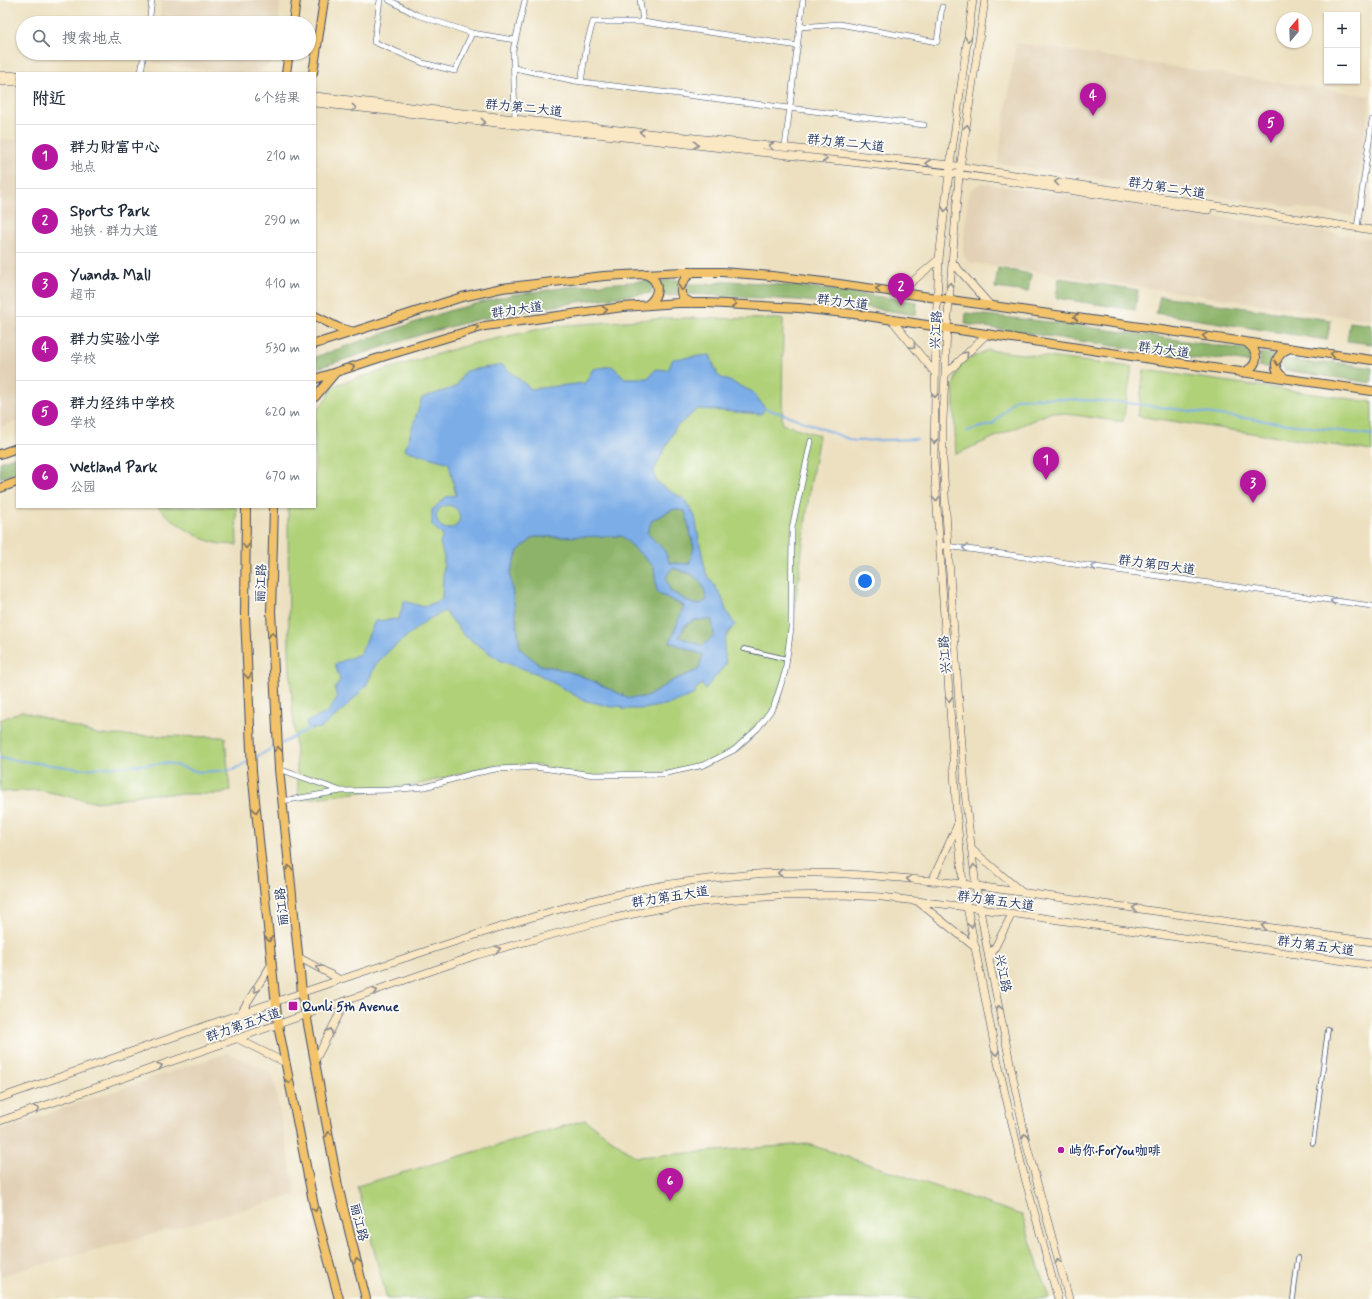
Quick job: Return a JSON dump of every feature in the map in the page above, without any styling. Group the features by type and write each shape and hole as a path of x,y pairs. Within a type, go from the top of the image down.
{"main road":[{"path":"294,16 296,0"},
{"path":"316,58 324,0"},
{"name":"兴江路","path":"973,0 939,258 934,421 934,460 957,824 963,884 996,1054 1022,1167 1058,1299"},
{"name":"兴江路","path":"985,0 959,175 947,327 943,460 948,546 966,796 976,887 988,959 1027,1146 1069,1299"},
{"path":"286,72 288,60"},
{"path":"314,72 316,60"},
{"path":"0,75 16,75"},
{"path":"0,82 16,82"},
{"name":"群力第二大道","path":"316,96 515,119 785,147 950,169 959,175 1372,233"},
{"name":"群力第二大道","path":"316,103 950,169 961,167 1372,230"},
{"path":"900,292 939,258"},
{"path":"952,262 990,305"},
{"path":"692,303 683,298 681,290 684,279 693,272"},
{"name":"群力大道","path":"316,344 462,296 502,288 604,276 641,273 693,272 772,276 900,292 1372,360"},
{"path":"641,273 652,278 657,289 654,299 647,306"},
{"name":"群力大道","path":"316,379 484,326 622,307 692,303 747,304 854,314 1372,391"},
{"path":"316,316 339,328 352,331"},
{"path":"891,320 935,373"},
{"path":"946,374 987,334"},
{"path":"1242,372 1252,367 1256,356 1254,349 1245,342"},
{"path":"1287,379 1279,374 1276,367 1281,353 1290,348"},
{"path":"316,396 335,372"},
{"path":"0,454 16,448"},
{"path":"0,488 16,482"},
{"name":"丽江路","path":"246,508 245,616 252,771 271,966 278,1025 314,1206 339,1299"},
{"name":"丽江路","path":"274,508 271,612 279,769 302,992 338,1186 366,1299"},
{"path":"932,881 957,824"},
{"path":"972,849 1024,893"},
{"name":"群力第五大道","path":"0,1098 302,992 531,916 647,888 706,879 777,873 845,874 932,881 1204,917 1372,942"},
{"name":"群力第五大道","path":"0,1121 477,955 610,918 702,902 778,896 842,895 917,901 1372,965"},
{"path":"917,901 976,948"},
{"path":"988,959 1012,914"},
{"path":"298,957 340,979"},
{"path":"240,1014 271,966"},
{"path":"314,1061 346,1001"},
{"path":"238,1039 286,1063"}],"street":[{"path":"149,16 152,0"},
{"path":"380,0 374,42 423,62 455,71 472,33"},
{"path":"389,0 417,16 472,33 515,40"},
{"path":"515,119 513,50 524,0"},
{"path":"640,0 643,22"},
{"path":"785,147 791,108 803,0"},
{"path":"800,27 839,24 937,42 942,7"},
{"path":"581,82 587,43 593,22 643,22 798,46"},
{"path":"141,72 143,60"},
{"path":"514,68 581,82 924,125"},
{"path":"1357,228 1372,120"},
{"path":"282,801 341,791 390,790 425,787 471,774 496,769 534,767 594,775 662,774 704,765 734,750 758,728 774,706 785,672 791,628 792,528 811,442"},
{"name":"群力第四大道","path":"940,545 1372,606"},
{"path":"744,649 787,659"},
{"path":"279,769 341,791"},
{"path":"1313,1144 1328,1028"},
{"path":"1293,1299 1298,1258"}],"shaded area":[{"path":"162,0 281,0 279,16 160,16"},
{"path":"1016,43 1370,96 1353,216 998,163"},
{"path":"154,60 272,60 272,62 257,72 220,72 153,63"},
{"path":"0,139 16,139 16,421 0,427"},
{"path":"981,183 1372,239 1372,320 968,262 963,254 969,191"},
{"path":"227,1053 272,1072 296,1195 0,1276 0,1130"}],"green space":[{"path":"998,268 1031,274 1028,292 995,288"},
{"path":"1059,278 1138,290 1135,310 1056,298"},
{"path":"679,280 677,288 678,295 661,296 661,281"},
{"path":"646,281 651,282 652,286 651,293 584,301 480,319 426,333 316,369 316,357 448,311 511,295 576,286"},
{"path":"727,281 751,282 846,292 917,302 916,315 866,307 796,300 688,294 687,290 689,284 712,284"},
{"path":"1160,296 1331,320 1327,340 1156,313"},
{"path":"966,313 1067,324 1248,350 1251,357 1248,362 1221,358 1208,360 965,324"},
{"path":"667,318 783,319 782,424 819,435 810,487 787,672 778,708 742,748 706,766 650,774 588,777 531,764 491,766 416,785 299,800 289,655 288,508 316,508 316,413 335,385 471,344 554,326"},
{"path":"1350,322 1372,325 1372,344 1347,341"},
{"path":"988,350 1132,367 1123,421 1052,412 956,454 953,386 961,363"},
{"path":"1261,353 1275,355 1273,368 1259,366"},
{"path":"1286,359 1316,364 1334,362 1372,368 1372,383 1285,370 1282,364"},
{"path":"1144,370 1372,402 1372,451 1138,416"},
{"path":"16,456 16,472 0,478 0,462"},
{"path":"159,508 236,508 237,545 219,544 201,538"},
{"path":"674,509 685,511 694,548 689,564 670,563 664,550 647,533 652,520"},
{"path":"622,536 654,567 657,593 684,606 670,642 703,655 698,670 674,680 647,697 629,698 579,675 540,665 520,649 510,574 518,551 534,537"},
{"path":"672,568 696,577 705,591 707,600 700,604 693,604 670,591 665,577"},
{"path":"712,619 714,635 703,646 679,637 686,627 695,620"},
{"path":"22,711 100,735 225,737 230,791 215,794 145,794 118,800 93,802 40,790 0,792 0,720"},
{"path":"585,1120 636,1157 808,1144 1022,1215 1049,1299 387,1299 357,1186"}],"water":[{"path":"710,355 718,376 753,392 765,408 761,414 698,409 676,427 654,470 656,481 684,499 695,516 706,573 721,595 726,610 735,625 727,634 724,643 726,664 705,689 702,684 694,691 695,694 670,704 643,709 622,709 621,706 612,707 583,700 538,674 501,661 465,636 445,611 427,620 391,649 376,664 366,686 344,709 321,728 308,729 306,722 327,713 337,698 335,689 340,680 335,664 360,654 375,621 399,619 404,601 424,607 442,599 444,557 440,543 443,536 432,525 432,510 446,497 456,495 449,463 405,450 422,398 456,387 465,371 502,365 531,389 585,383 593,369 612,366 625,378 648,378 656,369 668,370 673,359","holes":["447,505 457,509 460,518 457,525 451,528 441,526 436,517 437,512","674,509 685,511 694,548 689,564 670,563 664,550 647,533 652,520","622,536 654,567 657,593 684,606 670,642 703,655 698,670 674,680 647,697 629,698 579,675 540,665 520,649 510,574 518,551 534,537","672,568 691,574 700,581 707,600 700,604 693,604 670,591 666,577","694,620 712,620 714,635 703,646 679,637 685,626"]}],"waterway":[{"path":"967,431 993,424 1015,399 1045,398 1121,402 1372,435"},
{"path":"763,408 789,416 854,441 917,439"},
{"path":"281,744 310,728"},
{"path":"254,758 275,747"},
{"path":"0,758 81,769 167,763 199,772 233,770 249,761"}],"place":[{"name":"群力实验小学","path":"1093,116"},
{"name":"群力经纬中学校","path":"1271,143"},
{"name":"Sports Park","path":"901,306"},
{"name":"群力财富中心","path":"1046,480"},
{"name":"Yuanda Mall","path":"1253,503"},
{"name":"Qunli 5th Avenue","path":"293,1006"},
{"name":"屿你·ForYou咖啡","path":"1061,1150"},
{"name":"Wetland Park","path":"670,1201"}]}
